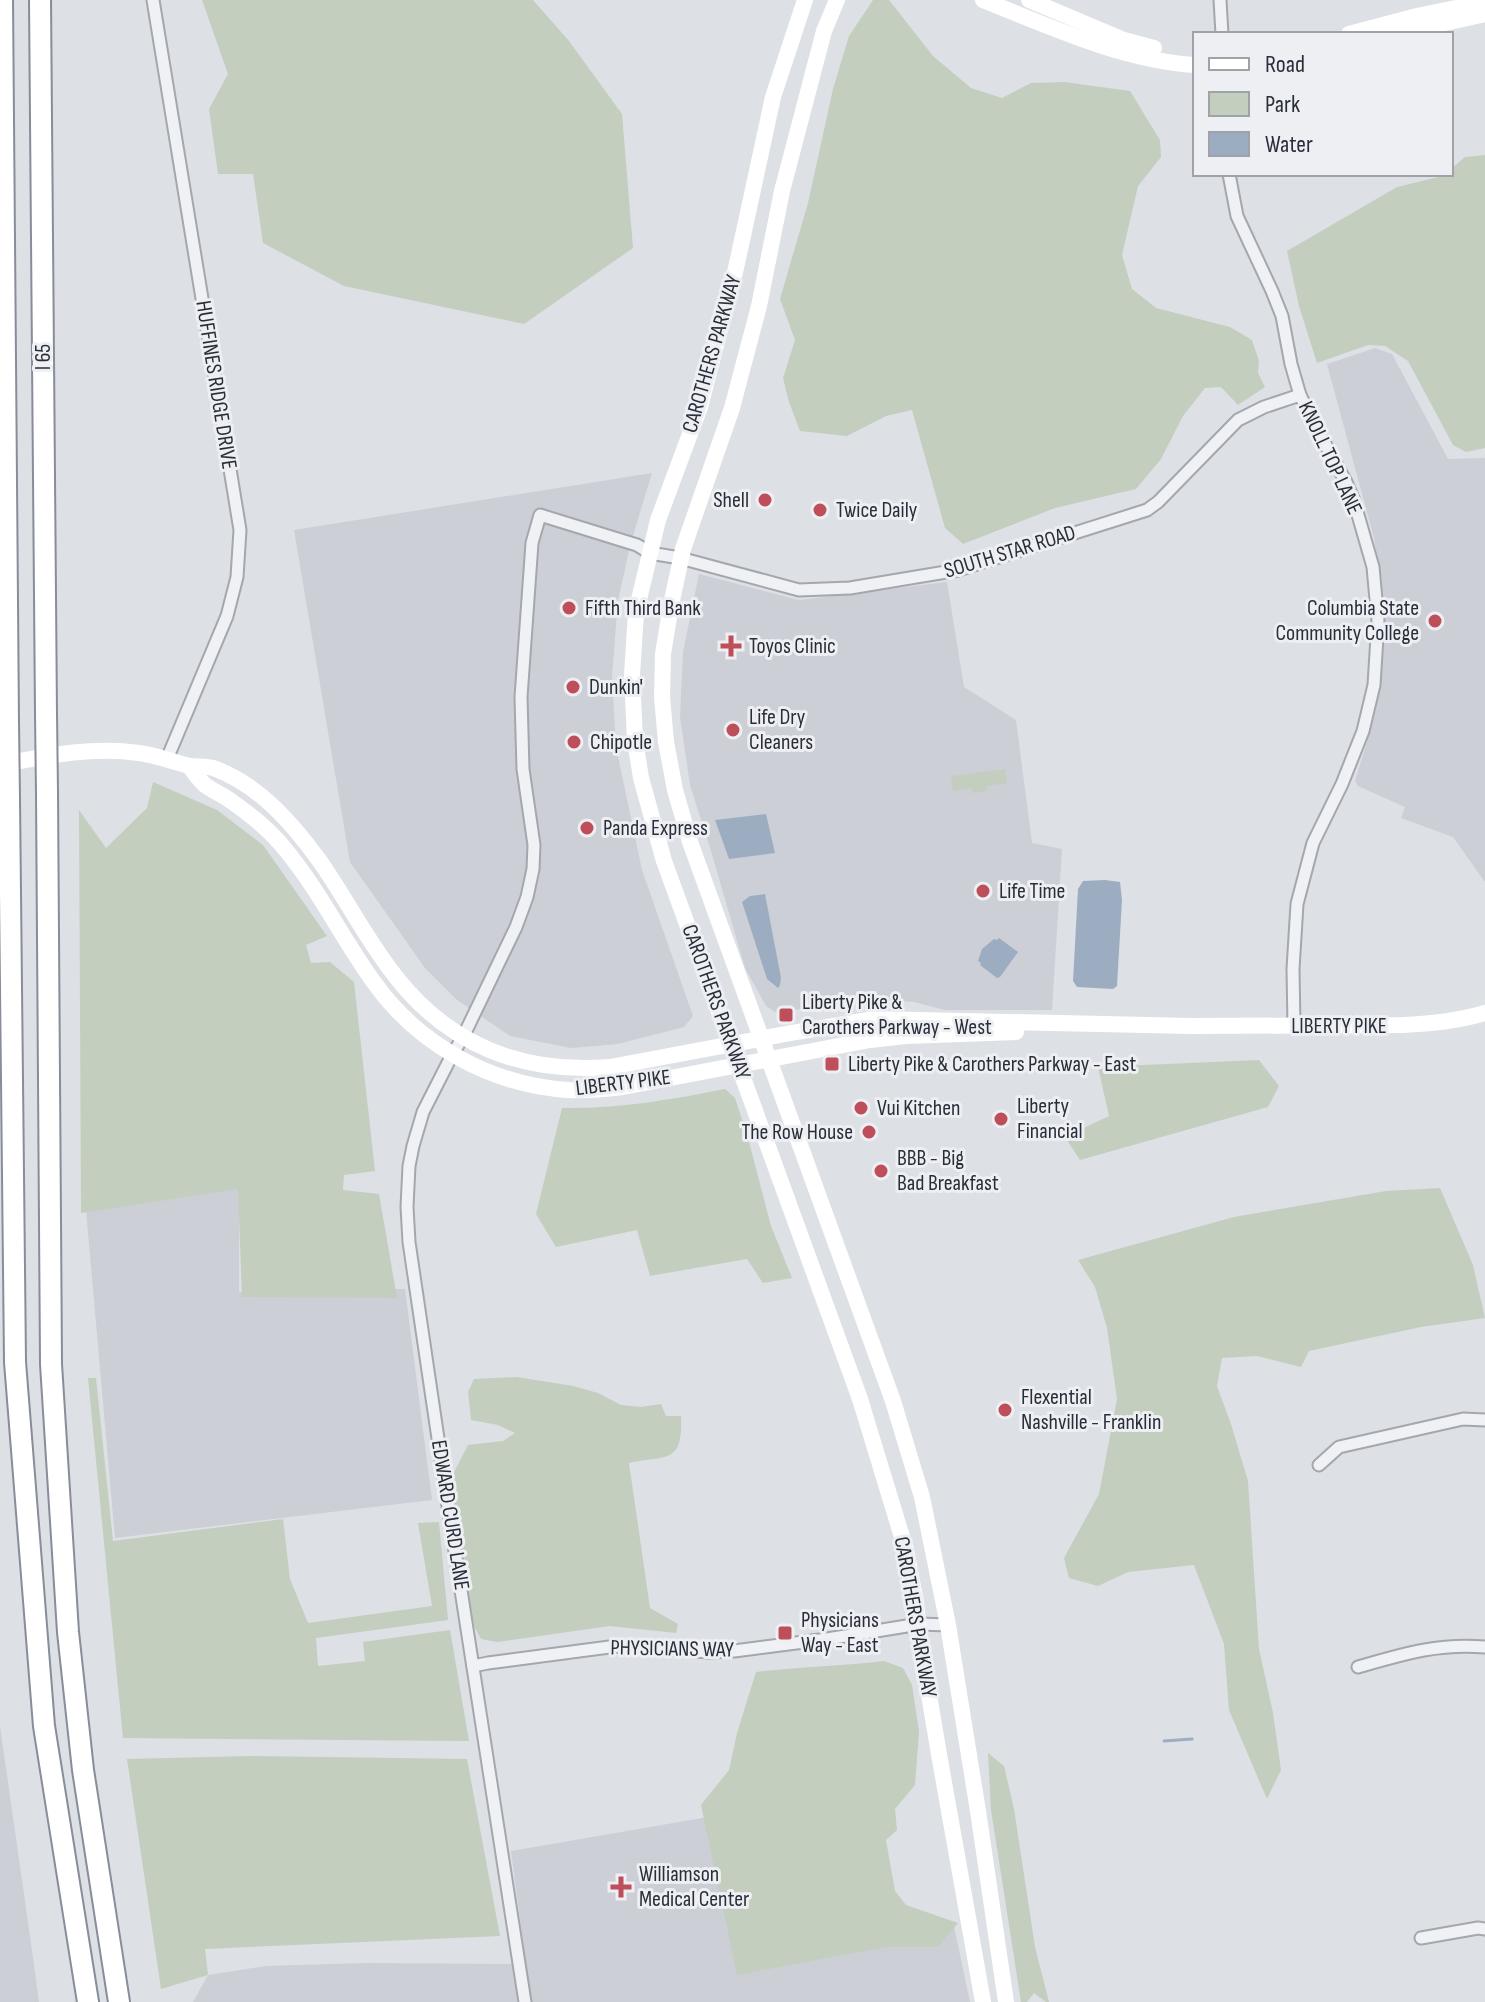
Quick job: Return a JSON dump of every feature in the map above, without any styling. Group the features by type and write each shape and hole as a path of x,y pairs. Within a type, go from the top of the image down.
{"highway":[{"name":"I 65","path":"40,0 51,1364 68,1632 83,1770 119,2002"},
{"name":"I 65","path":"1,4 15,1362 44,1726 88,2002"},
{"path":"111,1954 132,2002"}],"main road":[{"name":"CAROTHERS PARKWAY","path":"805,0 773,97 736,268 700,407 658,520 636,612 632,675 635,740 650,815 664,861 860,1399 906,1550 983,2002"},
{"name":"CAROTHERS PARKWAY","path":"837,0 824,31 782,191 759,306 732,408 680,558 663,654 662,697 668,754 690,842 907,1445 922,1497 947,1618 1006,2002"},
{"path":"983,0 1152,48 1193,54"},
{"path":"1029,0 1062,23 1077,38 1155,59 1193,65"},
{"path":"1358,32 1485,2"},
{"path":"1404,32 1485,14"},
{"name":"LIBERTY PIKE","path":"0,765 71,751 107,750 139,753 189,766 213,767 239,780 277,810 301,835 395,976 416,1000 463,1037 502,1055 553,1067 610,1067 874,1019 1294,1026 1434,1024 1485,1013"},
{"name":"LIBERTY PIKE","path":"189,766 204,784 257,820 280,842 387,1000 429,1040 486,1071 522,1083 569,1090 623,1087 905,1036 1192,1026"},
{"path":"343,935 361,923"}],"street":[{"name":"HUFFINES RIDGE DRIVE","path":"153,0 240,530 237,577 227,616 167,759"},
{"path":"1220,0 1222,32"},
{"name":"KNOLL TOP LANE","path":"1229,176 1237,216 1282,316 1300,395 1354,501 1373,567 1378,621 1374,685 1363,731 1342,784 1313,843 1297,904 1293,969 1294,1026"},
{"name":"SOUTH STAR ROAD","path":"540,515 637,545 650,553 799,590 850,588 958,570 1147,510 1238,420 1300,395"},
{"name":"EDWARD CURD LANE","path":"525,2002 416,1287 407,1207 409,1166 423,1112 516,927 533,869 534,845 523,769 521,697 532,543 540,515"},
{"path":"1319,1465 1339,1447 1463,1419 1485,1420"},
{"name":"PHYSICIANS WAY","path":"473,1666 617,1646 734,1651 841,1637 947,1618"},
{"path":"1358,1667 1419,1649 1462,1645 1485,1647"},
{"path":"1421,1938 1485,1929"}],"shaded area":[{"name":"Columbia State Community College","path":"1375,348 1392,354 1448,459 1485,458 1485,882 1453,837 1401,818 1405,807 1358,786 1355,781 1378,694 1385,634 1384,607 1374,538 1327,364"},
{"path":"652,473 631,542 618,600 612,676 616,747 642,870 693,1016 684,1027 618,1044 571,1048 510,1036 457,1000 425,968 350,862 294,530"},
{"path":"699,574 799,600 947,582 964,687 1016,720 1032,843 1062,849 1052,1010 945,1010 914,1002 864,998 777,1013 766,1006 745,968 690,785 680,717 683,652"},
{"path":"239,1187 239,1292 405,1289 432,1500 115,1538 86,1210"},
{"path":"0,1726 30,1936 39,2002 0,2002"},
{"name":"Williamson Medical Center","path":"714,1816 738,1959 953,1922 970,2002 193,2002 208,1975 266,1966 526,1964 511,1851"}],"green space":[{"path":"202,0 533,0 569,41 622,114 633,248 524,324 344,286 263,243 253,174 218,174 209,109 228,74"},
{"path":"873,0 889,0 933,56 971,88 1002,98 1031,83 1064,82 1130,91 1160,140 1161,157 1138,186 1122,255 1132,289 1156,308 1230,327 1252,340 1259,361 1258,373 1265,387 1238,405 1221,387 1205,388 1183,416 1161,459 1136,489 1055,508 963,544 945,528 912,410 886,416 847,436 800,431 783,378 795,340 780,299 808,203 833,89 849,36"},
{"path":"1485,155 1485,448 1466,452 1453,445 1408,361 1385,346 1368,345 1317,363 1299,306 1287,251 1397,187 1453,176 1453,167 1465,157"},
{"path":"1005,769 1007,783 986,786 987,791 972,793 971,788 953,791 951,776"},
{"path":"153,782 217,810 263,845 327,936 306,945 311,963 330,962 354,982 375,1171 344,1175 343,1190 379,1194 397,1298 242,1297 238,1189 81,1213 79,810 106,848 147,808"},
{"path":"1259,1060 1279,1086 1268,1107 1080,1160 1065,1137 1109,1116 1098,1067"},
{"path":"725,1089 735,1098 771,1226 792,1278 763,1283 747,1259 650,1276 637,1230 556,1247 536,1214 562,1108 644,1103"},
{"path":"1440,1188 1473,1265 1485,1318 1421,1327 1309,1351 1301,1367 1257,1356 1222,1358 1217,1386 1248,1481 1259,1649 1281,1770 1267,1799 1229,1710 1224,1644 1194,1565 1128,1572 1098,1586 1069,1578 1064,1558 1099,1494 1117,1399 1107,1328 1095,1287 1078,1260 1234,1217 1386,1191"},
{"path":"517,1377 573,1386 598,1393 621,1405 641,1407 661,1404 666,1416 681,1416 679,1443 670,1455 629,1463 650,1608 678,1624 676,1633 610,1626 497,1642 481,1639 473,1624 449,1482 468,1445 503,1441 515,1433 498,1425 471,1420 468,1392 474,1379"},
{"path":"88,1378 96,1378 113,1541 283,1519 290,1579 308,1623 432,1606 418,1523 439,1522 448,1620 316,1638 318,1666 365,1661 363,1642 450,1630 469,1741 123,1738"},
{"path":"884,1661 903,1668 912,1685 919,1732 915,1785 895,1809 897,1830 886,1840 895,1891 906,1905 958,1923 938,1947 886,1947 737,1975 701,1805 729,1770 756,1672"},
{"path":"988,1753 1004,1766 1014,1809 1035,1947 1049,2002 1034,1993 1027,2002 1021,2002 991,1810"},
{"path":"249,1756 467,1759 500,1936 205,1949 208,1975 161,1989 127,1759"}],"water":[{"path":"766,814 775,853 729,859 715,820"},
{"path":"1083,881 1120,882 1122,900 1117,986 1113,989 1077,987 1073,981 1078,889"},
{"path":"765,894 781,978 778,988 767,979 742,902 750,896"},
{"path":"999,938 1018,952 997,978 978,961 982,949"}],"waterway":[{"path":"1164,1741 1192,1739"}],"place":[{"name":"Shell","path":"765,500"},
{"name":"Twice Daily","path":"820,510"},
{"name":"Fifth Third Bank","path":"569,608"},
{"name":"Columbia State Community College","path":"1435,621"},
{"name":"Toyos Clinic","path":"731,646"},
{"name":"Dunkin'","path":"573,687"},
{"name":"Life Dry Cleaners","path":"733,730"},
{"name":"Chipotle","path":"574,742"},
{"name":"Panda Express","path":"587,828"},
{"name":"Life Time","path":"983,891"},
{"name":"Liberty Pike & Carothers Parkway - West","path":"786,1015"},
{"name":"Liberty Pike & Carothers Parkway - East","path":"832,1064"},
{"name":"Vui Kitchen","path":"861,1108"},
{"name":"Liberty Financial","path":"1001,1119"},
{"name":"The Row House","path":"869,1132"},
{"name":"BBB - Big Bad Breakfast","path":"881,1171"},
{"name":"Flexential Nashville - Franklin","path":"1005,1410"},
{"name":"Physicians Way - East","path":"785,1633"},
{"name":"Williamson Medical Center","path":"621,1887"}]}
